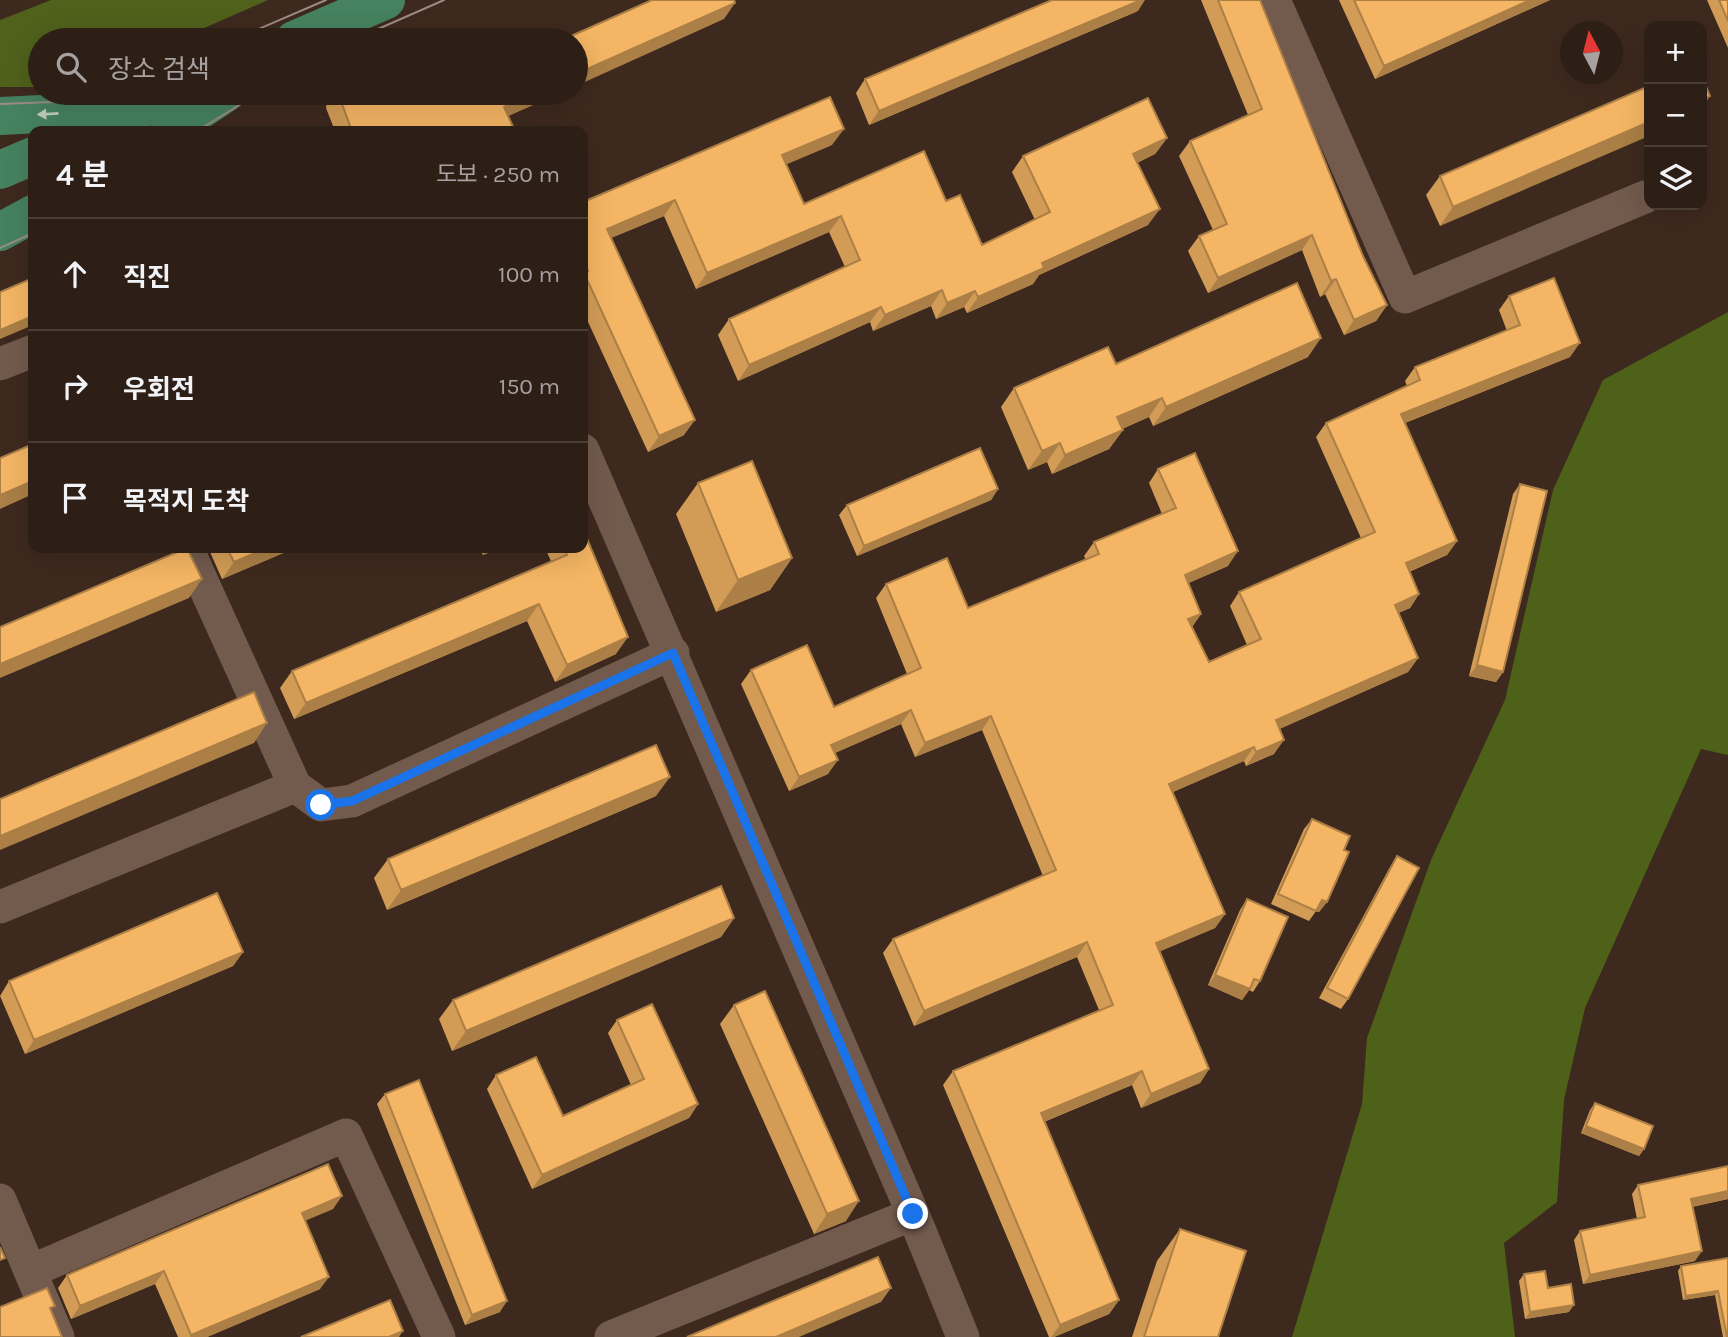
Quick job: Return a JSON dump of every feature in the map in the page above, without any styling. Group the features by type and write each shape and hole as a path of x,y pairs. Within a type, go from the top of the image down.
{"main road":[{"path":"324,28 386,0"},
{"path":"155,120 167,105"},
{"path":"120,126 155,120 194,105"},
{"path":"0,117 155,120"},
{"path":"0,170 28,158"},
{"path":"0,232 28,217"}],"street":[{"path":"1274,0 1405,298 1644,197"},
{"path":"0,364 28,353"},
{"path":"588,461 913,1214 962,1337"},
{"path":"189,553 295,786 321,805 352,801 673,653"},
{"path":"0,907 295,786"},
{"path":"31,1271 346,1135 439,1337"},
{"path":"0,1200 58,1337"},
{"path":"611,1337 913,1214"}],"green space":[{"path":"51,0 268,0 204,28 28,28 28,87 0,87 0,20"},
{"path":"1728,312 1728,755 1701,749 1585,1008 1564,1100 1557,1202 1504,1243 1515,1337 1292,1337 1362,1104 1367,1038 1431,860 1505,700 1553,490 1603,380"}],"building":[{"path":"652,0 734,0 735,3 588,69 588,28"},
{"path":"1052,0 1141,0 879,111 865,79"},
{"path":"1218,0 1260,0 1363,256 1387,305 1354,320 1336,279 1331,281 1312,235 1218,278 1199,236 1227,224 1190,141 1262,109"},
{"path":"1354,0 1530,0 1384,66"},
{"path":"1719,0 1728,0 1728,21"},
{"path":"1644,88 1644,124 1453,207 1440,176"},
{"path":"830,97 844,129 782,155 804,204 924,151 946,201 960,195 982,245 1050,212 1023,156 1148,98 1167,138 1133,154 1160,209 1042,263 1044,268 978,297 975,291 947,303 942,290 885,315 881,307 749,365 729,319 860,260 841,216 707,273 675,200 607,229 695,420 659,436 588,282 588,200"},
{"path":"342,105 508,105 504,107 513,126 350,126"},
{"path":"1554,278 1580,343 1401,414 1457,541 1406,563 1419,594 1395,605 1418,658 1276,720 1284,740 1256,752 1254,747 1169,784 1225,914 1156,943 1209,1069 1151,1094 1142,1071 1041,1113 1119,1300 1060,1325 953,1071 1113,1005 1087,942 924,1011 893,939 1056,870 991,716 925,743 911,710 831,745 838,760 799,777 751,670 807,645 834,707 921,668 886,584 947,558 968,608 1099,554 1094,542 1176,508 1158,469 1195,453 1238,551 1185,575 1201,614 1188,619 1209,662 1261,639 1239,592 1375,532 1326,423 1420,380 1415,367 1520,325 1509,296"},
{"path":"28,280 28,318 0,330 0,292"},
{"path":"1297,283 1321,338 1166,407 1162,398 1117,417 1123,430 1065,455 1060,443 1042,451 1014,388 1108,347 1116,364"},
{"path":"28,446 28,483 0,495 0,458"},
{"path":"980,448 998,489 864,546 847,505"},
{"path":"752,461 792,558 738,580 698,483"},
{"path":"1520,484 1547,491 1503,672 1477,665"},
{"path":"588,541 628,637 567,665 539,604 306,703 292,671 567,555 566,553 588,553"},
{"path":"175,553 189,553 202,579 0,664 0,627"},
{"path":"230,553 255,553 234,562"},
{"path":"254,692 267,723 0,836 0,799"},
{"path":"656,745 670,777 401,890 388,859"},
{"path":"1312,819 1350,836 1344,850 1349,852 1327,902 1322,900 1316,911 1278,894"},
{"path":"1397,856 1419,868 1348,999 1327,988"},
{"path":"721,886 734,918 466,1031 453,1000"},
{"path":"217,893 243,952 34,1040 9,981"},
{"path":"1247,899 1288,917 1260,981 1254,979 1250,989 1215,975"},
{"path":"765,991 859,1201 827,1214 734,1005"},
{"path":"652,1004 698,1104 542,1175 496,1075 536,1057 563,1116 644,1079 617,1020"},
{"path":"419,1080 507,1301 472,1315 385,1094"},
{"path":"1595,1103 1653,1126 1644,1149 1586,1126"},
{"path":"328,1164 342,1196 302,1213 329,1277 191,1335 164,1271 80,1306 67,1275"},
{"path":"1728,1166 1728,1191 1691,1199 1702,1251 1590,1275 1580,1231 1645,1217 1638,1185"},
{"path":"1180,1229 1246,1251 1218,1337 1144,1337"},
{"path":"0,1247 5,1258 0,1260"},
{"path":"878,1257 891,1288 776,1337 687,1337"},
{"path":"1728,1258 1727,1337 1718,1291 1686,1296 1681,1266"},
{"path":"1545,1271 1548,1288 1571,1284 1574,1305 1530,1312 1524,1274"},
{"path":"47,1288 55,1306 50,1308 62,1337 0,1337 0,1307"},
{"path":"390,1300 403,1331 389,1337 301,1337"}],"tram line":[{"path":"261,28 326,0"},
{"path":"380,28 444,0"},
{"path":"0,104 28,103"},
{"path":"205,126 239,105"},
{"path":"0,248 28,235"}],"route":[{"path":"321,805 352,801 673,653 913,1214"}]}
